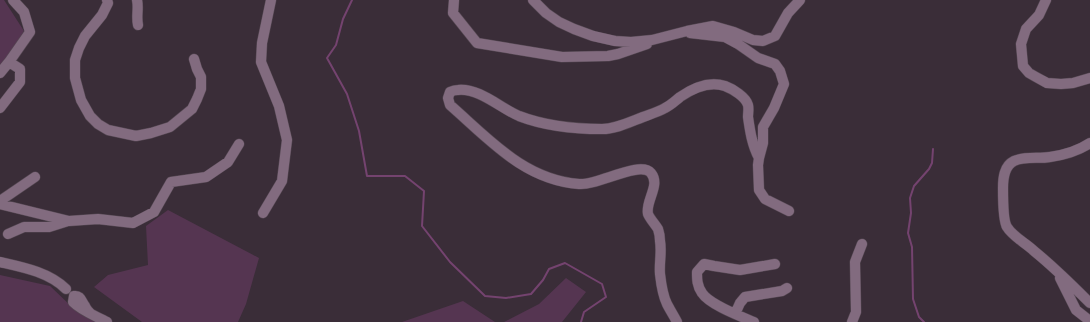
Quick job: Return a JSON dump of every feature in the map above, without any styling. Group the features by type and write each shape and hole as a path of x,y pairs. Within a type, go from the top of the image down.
{"street":[{"path":"0,73 30,32 24,12 13,0"},
{"path":"108,0 102,15 85,36 75,60 74,78 81,100 90,116 98,124 108,130 136,136 151,134 170,127 192,108 201,88 201,77 194,59"},
{"path":"136,0 138,6 138,25"},
{"path":"263,213 282,181 287,140 279,106 261,62 262,43 271,0"},
{"path":"454,0 453,13 478,43 562,57 608,56 645,45 652,40"},
{"path":"533,0 546,13 559,22 574,29 593,36 615,41 631,42 652,40 713,26 734,32 753,40 763,41 775,36 788,13 800,0"},
{"path":"1046,0 1038,15 1026,29 1021,44 1023,66 1036,77 1047,83 1073,83 1090,78"},
{"path":"687,31 691,34 725,36 758,58 775,64 780,71 784,84 774,108 763,127 763,143 759,158 759,190 765,199 789,211"},
{"path":"0,108 20,82 20,69 9,62"},
{"path":"677,322 666,302 660,275 660,241 658,230 648,213 649,202 653,192 655,179 651,173 648,170 634,169 590,184 580,185 561,182 532,171 502,151 450,105 448,98 450,92 458,90 469,91 481,95 519,116 538,122 559,126 605,129 630,123 655,113 667,107 690,91 702,86 713,84 724,86 734,90 745,100 748,105 752,140 759,158"},
{"path":"1090,143 1069,154 1019,159 1012,162 1007,168 1003,177 1006,226 1014,235 1033,249 1090,303"},
{"path":"8,234 24,227 49,227 69,221 98,219 133,223 154,212 170,182 206,177 228,162 239,144"},
{"path":"0,201 35,177"},
{"path":"0,204 69,221"},
{"path":"852,322 856,312 855,262 862,244"},
{"path":"0,262 26,268 53,279 70,292 81,298 91,314 107,322"},
{"path":"754,322 713,303 702,294 697,282 697,272 704,264 740,270 775,264"},
{"path":"1057,271 1076,310 1090,321"},
{"path":"735,314 740,303 745,297 787,288"}],"shaded area":[{"path":"0,0 4,0 24,31 0,71"},
{"path":"168,210 259,258 246,304 238,322 142,322 94,287 108,275 148,265 146,226"},
{"path":"0,275 50,286 72,307 100,322 0,322"},
{"path":"566,278 586,292 562,322 504,322 539,304"},
{"path":"463,301 495,322 402,322"}],"waterway":[{"path":"352,0 343,19 336,45 327,58 347,94 359,131 367,176 405,176 424,191 422,226 450,262 485,296 506,298 531,294 543,280 549,269 565,263 602,284 606,297 584,312 581,322"},
{"path":"924,322 919,317 913,299 912,247 908,233 911,213 910,198 914,186 929,169 932,163 933,149"}]}
